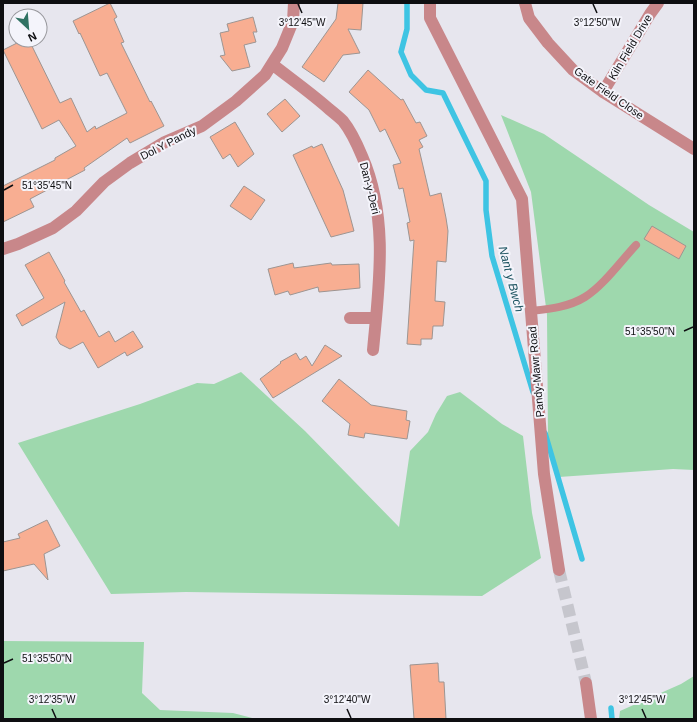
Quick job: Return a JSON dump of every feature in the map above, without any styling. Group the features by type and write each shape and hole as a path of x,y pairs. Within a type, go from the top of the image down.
{"street":[{"name":"Dol Y Pandy","path":"3,249 53,228 76,211 104,182 130,163 166,142 202,126 236,101 265,75 282,48 293,21 294,3"},
{"name":"Pandy-Mawr Road","path":"430,3 430,18 522,199 544,474 559,570"},
{"name":"Gate Field Close","path":"525,3 528,18 548,43 573,70 603,92 694,149"},
{"name":"Kiln Field Drive","path":"603,92 658,3"},
{"name":"Dan-y-Deri","path":"272,64 318,99 342,121 356,143 368,169 377,208 380,243 380,280 373,350"},
{"path":"350,318 376,318"},
{"path":"586,684 591,719"}],"lane":[{"path":"531,311 556,308 570,304 585,297 597,288 636,245"}],"green space":[{"path":"501,115 544,134 649,205 694,232 694,470 673,469 559,477 548,440 547,315 531,192"},
{"path":"241,372 305,431 399,527 410,451 428,432 436,414 447,396 460,392 502,424 523,436 532,513 541,558 482,596 186,592 111,594 18,443 140,404 197,383 214,384"},
{"path":"3,641 144,642 142,693 160,710 233,713 256,719 3,719"},
{"path":"694,676 694,719 619,719 620,711 681,684"}],"building":[{"path":"110,3 117,17 114,19 124,42 121,43 150,102 151,101 164,126 130,143 127,138 84,168 85,170 30,199 34,207 3,222 3,186 55,160 55,158 76,146 59,120 42,129 3,50 8,48 33,48 60,103 71,98 87,132 95,126 96,129 127,113 107,73 100,76 73,21"},
{"path":"338,3 363,3 361,30 348,29 360,53 343,55 324,82 302,67 336,19"},
{"path":"253,17 257,32 253,32 256,42 244,45 250,67 232,71 220,56 225,55 220,33 229,31 227,24"},
{"path":"368,70 401,100 403,99 416,123 420,122 427,136 419,140 423,147 419,149 430,196 441,193 446,218 448,231 446,262 437,261 435,301 445,302 443,326 433,326 432,339 421,339 421,345 407,344 414,240 410,241 407,223 410,222 403,188 399,189 393,165 401,163 385,129 380,132 369,110 349,92"},
{"path":"285,99 300,116 282,132 267,114"},
{"path":"235,122 254,154 238,167 230,154 223,159 210,137"},
{"path":"322,144 343,190 354,231 331,237 293,155 312,146 313,148"},
{"path":"244,186 265,200 251,220 230,206"},
{"path":"652,226 686,246 679,259 644,239"},
{"path":"49,252 81,312 84,310 99,337 109,331 115,342 133,331 143,347 127,356 125,352 98,368 83,342 70,349 60,344 56,337 65,302 22,326 16,315 44,298 25,265"},
{"path":"293,263 294,268 331,263 332,265 359,264 360,288 319,292 318,287 290,295 288,291 275,295 268,269"},
{"path":"325,345 342,356 273,398 260,379 281,363 280,362 296,353 300,360 306,356 312,366"},
{"path":"339,379 371,405 407,411 406,420 410,421 407,439 365,433 364,438 348,435 350,424 322,401"},
{"path":"47,520 60,546 44,554 48,580 34,564 3,571 3,542 20,538 18,534"},
{"path":"438,663 439,682 444,682 446,719 414,719 410,665"}],"waterway":[{"name":"Nant y Bwch","path":"407,3 407,29 401,52 411,75 426,90 443,93 486,181 486,210 492,256 533,392"},
{"name":"Nant y Bwch","path":"545,433 582,559"},
{"name":"Nant y Bwch","path":"611,708 612,719"}],"tunnel":[{"path":"559,570 586,683"}]}
